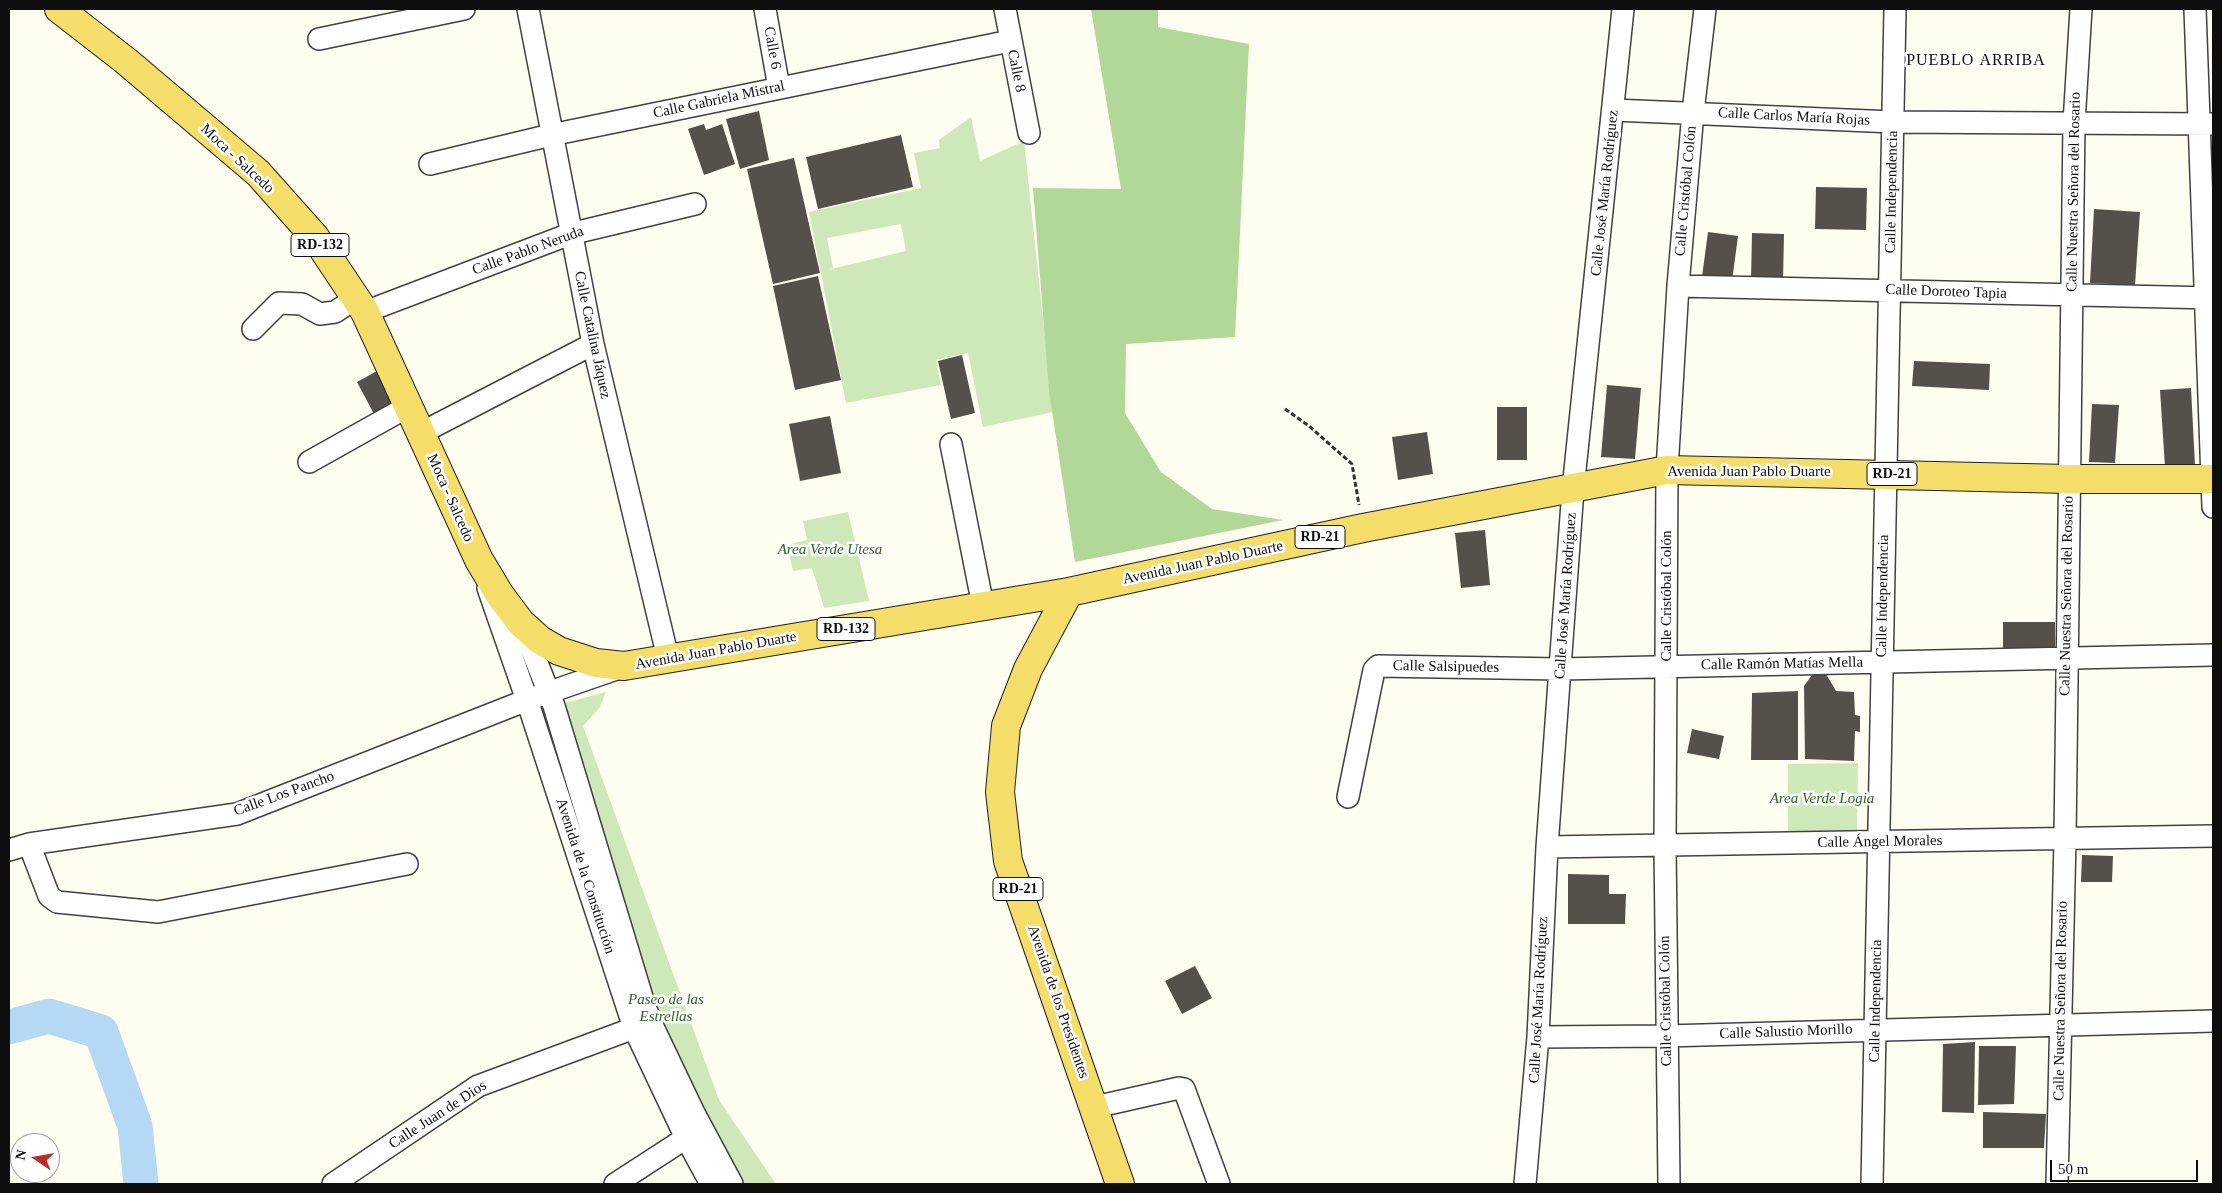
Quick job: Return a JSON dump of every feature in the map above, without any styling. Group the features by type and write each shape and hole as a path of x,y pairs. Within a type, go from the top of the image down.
{"main road":[{"name":"Moca - Salcedo","path":"59,9 126,61 258,174 315,237 361,305 421,432 478,560"},
{"name":"Avenida Juan Pablo Duarte","path":"478,560 521,623 540,640 559,651 596,663 624,666 1069,592 1363,528 1667,470 2213,479"},
{"name":"Avenida de los Presidentes","path":"1069,592 1028,669 1006,726 1000,792 1008,862 1095,1107 1120,1184"}],"street":[{"path":"319,39 464,9"},
{"name":"Calle Catalina Jáquez","path":"528,9 570,234 593,344 668,658"},
{"name":"Calle 6","path":"765,9 779,88"},
{"name":"Calle 8","path":"1005,9 1029,133"},
{"name":"Calle José María Rodríguez","path":"1525,1184 1538,1037 1547,847 1573,489 1614,110 1623,9"},
{"name":"Calle Cristóbal Colón","path":"1669,1184 1664,846 1667,667 1667,470 1678,286 1693,112 1705,9"},
{"name":"Calle Independencia","path":"1872,1184 1895,9"},
{"name":"Calle Nuestra Señora del Rosario","path":"2057,1184 2065,839 2074,123 2081,9"},
{"path":"2194,9 2206,124 2213,507"},
{"name":"Calle Gabriela Mistral","path":"430,164 551,135 1010,41"},
{"name":"Calle Carlos María Rojas","path":"1614,110 1893,122 2206,124"},
{"name":"Calle Pablo Neruda","path":"253,329 279,303 302,304 320,314 335,312 361,305 570,234 695,204"},
{"name":"Calle Doroteo Tapia","path":"1678,286 2209,298"},
{"path":"421,432 593,344"},
{"path":"310,462 409,406"},
{"path":"951,444 983,606"},
{"name":"Avenida de la Constitución","path":"478,560 528,700 634,1028 686,1138 711,1184"},
{"name":"Avenida de la Constitución","path":"521,623 550,692 654,1029 694,1113 732,1184"},
{"name":"Calle Ramón Matías Mella","path":"1561,669 2213,655"},
{"name":"Calle Los Pancho","path":"9,850 29,844 237,814 528,700 624,666"},
{"name":"Calle Salsipuedes","path":"1348,797 1375,668 1380,666 1561,669"},
{"name":"Calle Ángel Morales","path":"1547,847 2213,836"},
{"path":"29,844 49,896 57,902 158,912 408,864"},
{"name":"Calle Salustio Morillo","path":"1538,1037 1666,1036 2213,1021"},
{"name":"Calle Juan de Dios","path":"333,1184 478,1086 634,1028"},
{"path":"1095,1107 1179,1088 1184,1089 1219,1184"},
{"path":"615,1184 686,1138"}],"path":[{"path":"1285,409 1309,426 1352,464 1363,528"}],"green space":[{"path":"1091,9 1158,9 1158,27 1249,44 1235,337 1126,344 1125,413 1161,472 1212,509 1283,520 1075,562 1049,391 1033,188 1121,189"},
{"path":"971,117 980,161 1024,141 1053,412 983,427 968,353 936,360 941,385 846,403 809,212 921,188 914,153 940,148 939,140","holes":["901,224 906,251 827,270 833,268 827,238"]},
{"name":"Area Verde Utesa","path":"848,512 869,601 824,608 812,568 793,571 787,545 807,540 803,521"},
{"name":"Paseo de las Estrellas","path":"606,692 600,707 583,726 719,1100 776,1184 735,1184 654,1029 554,706"},
{"name":"Area Verde Logia","path":"1858,763 1857,833 1788,836 1788,764"}],"building":[{"path":"759,111 769,160 740,169 726,119"},
{"path":"704,124 706,130 722,124 735,164 704,175 688,129"},
{"path":"901,135 913,187 818,209 806,157"},
{"path":"794,158 820,273 773,284 747,169"},
{"path":"2210,171 2213,171 2213,191 2210,191"},
{"path":"1816,187 1867,188 1866,230 1815,229"},
{"path":"2094,209 2140,212 2135,285 2090,283"},
{"path":"1708,232 1738,236 1732,281 1702,277"},
{"path":"1752,233 1784,234 1783,280 1751,279"},
{"path":"818,276 841,380 795,390 773,286"},
{"path":"962,355 975,413 951,419 938,361"},
{"path":"1914,361 1990,364 1989,390 1912,386"},
{"path":"377,371 394,403 374,414 357,382"},
{"path":"1607,385 1641,388 1635,459 1601,457"},
{"path":"2191,388 2195,465 2165,467 2160,390"},
{"path":"2092,404 2119,405 2115,463 2089,462"},
{"path":"1497,407 1527,407 1527,460 1497,460"},
{"path":"830,416 841,473 800,481 789,424"},
{"path":"1427,432 1433,474 1398,480 1392,437"},
{"path":"1485,530 1490,585 1461,588 1455,533"},
{"path":"2003,622 2055,622 2055,649 2003,649"},
{"path":"1826,674 1836,691 1854,692 1855,715 1860,716 1860,732 1855,731 1854,761 1805,759 1804,686 1812,675"},
{"path":"1798,691 1798,760 1751,760 1752,693"},
{"path":"1692,729 1724,736 1719,759 1687,753"},
{"path":"2082,855 2113,856 2112,882 2081,882"},
{"path":"1568,874 1609,875 1609,894 1626,894 1625,924 1568,924"},
{"path":"1195,966 1212,998 1182,1014 1165,981"},
{"path":"1975,1042 1974,1113 1942,1112 1943,1044"},
{"path":"1979,1046 2016,1046 2014,1104 1978,1105"},
{"path":"1983,1112 2046,1114 2044,1148 1983,1148"}],"waterway":[{"path":"9,1027 49,1016 101,1032 135,1126 141,1184"}],"district":[{"name":"PUEBLO ARRIBA","path":"1976,61"}]}
